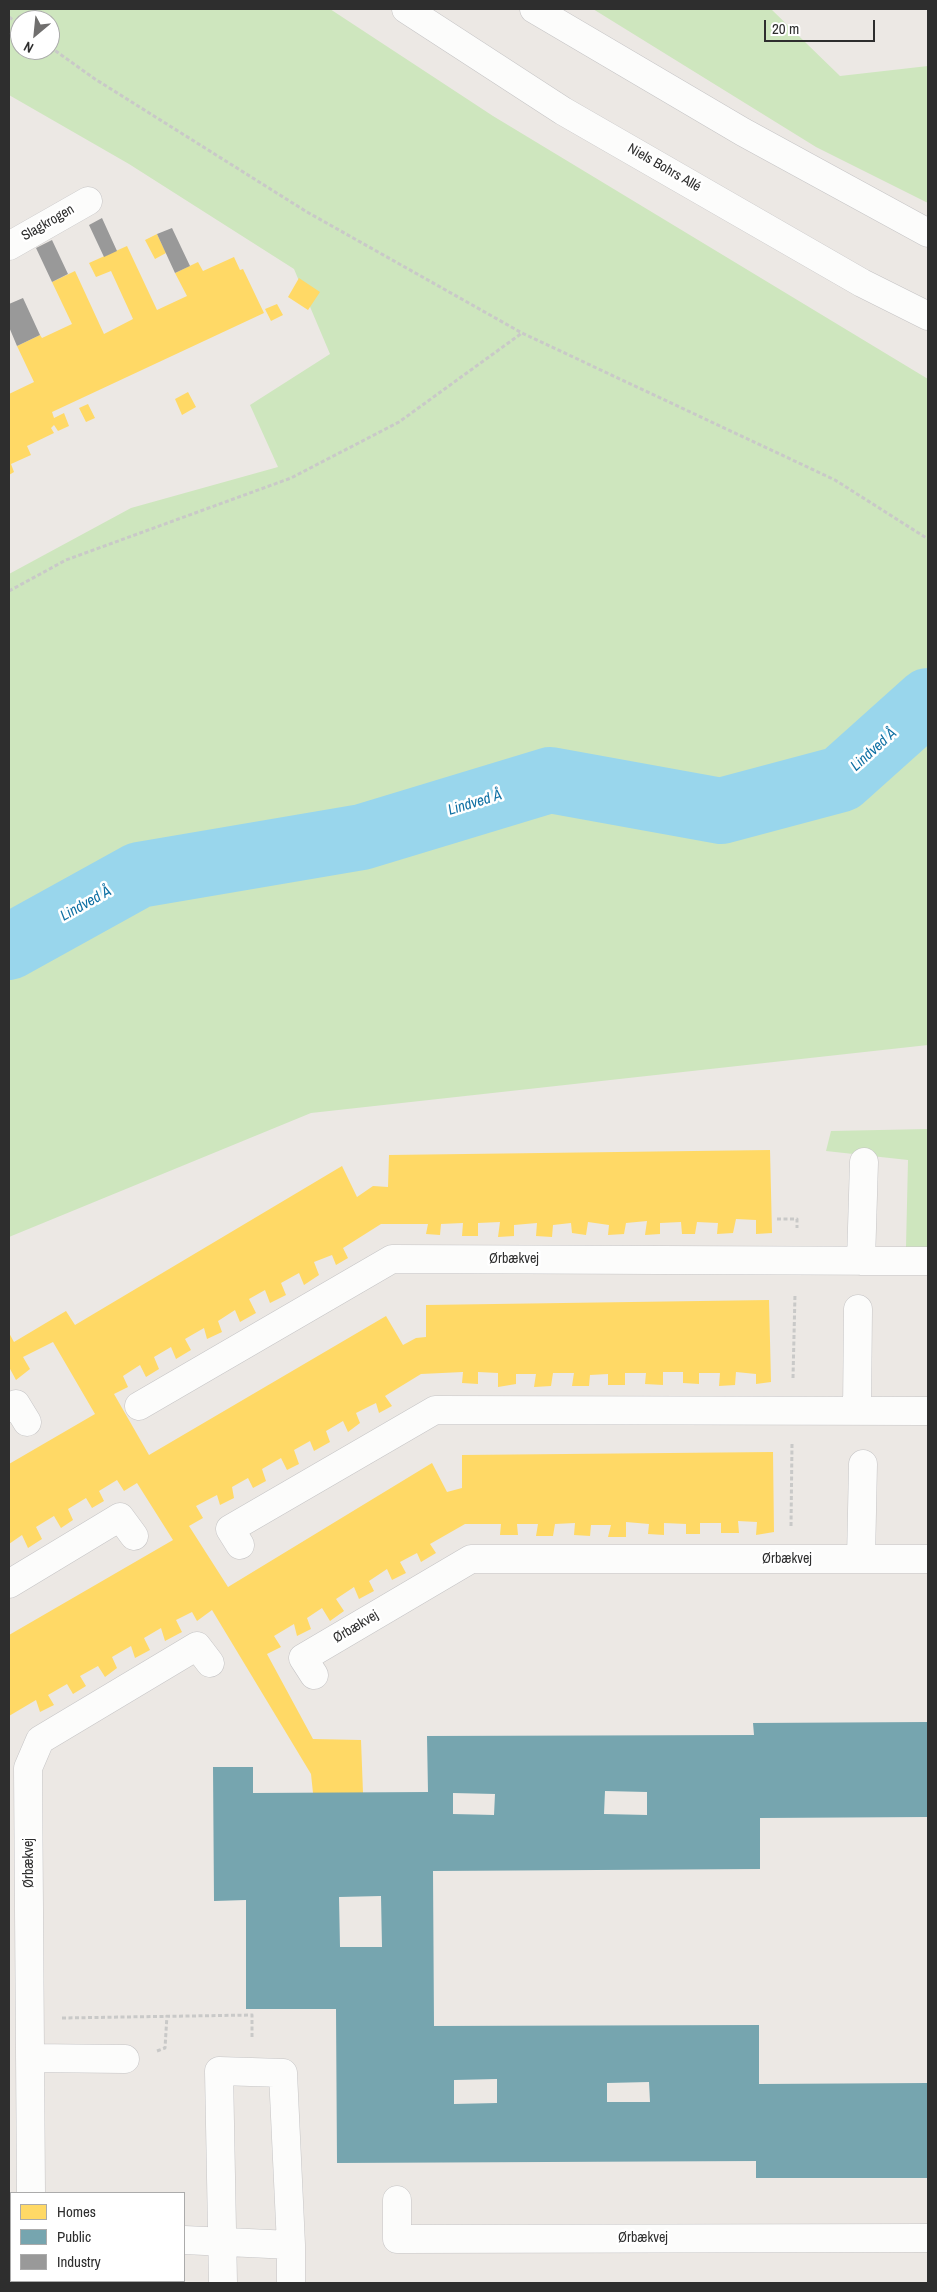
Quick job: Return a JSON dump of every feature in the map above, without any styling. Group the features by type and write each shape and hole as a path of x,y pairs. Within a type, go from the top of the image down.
{"street":[{"name":"Niels Bohrs Allé","path":"406,9 563,111 862,283 928,316"},
{"path":"534,9 743,132 928,233"},
{"name":"Slagkrogen","path":"9,246 88,201"},
{"path":"861,1261 864,1162"},
{"name":"Ørbækvej","path":"139,1406 392,1259 928,1261"},
{"path":"857,1411 858,1309"},
{"path":"240,1545 230,1529 435,1410 928,1411"},
{"path":"861,1559 863,1464"},
{"path":"9,1584 120,1517 134,1536"},
{"name":"Ørbækvej","path":"314,1676 303,1658 471,1559 928,1559"},
{"name":"Ørbækvej","path":"31,2192 28,1768 40,1740 197,1646 210,1663"},
{"path":"30,2058 125,2059"},
{"path":"223,2283 219,2071 282,2073 291,2283"},
{"name":"Ørbækvej","path":"398,2200 397,2239 928,2238"},
{"path":"185,2240 223,2240 290,2245"}],"path":[{"path":"60,54 95,79 307,212 522,334 835,480 928,539"},
{"path":"9,591 66,560 291,478 399,422 522,334"},
{"path":"165,2041 167,2015"},
{"path":"30,2019 167,2015 252,2015 251,2072"}],"green space":[{"path":"9,9 330,9 493,116 928,379 928,1045 311,1113 9,1237 9,574 131,508 278,467 250,405 330,354 294,269 129,164 9,95"},
{"path":"593,9 771,9 840,76 928,66 928,203 816,147"},
{"path":"928,1129 928,1247 906,1247 908,1160 826,1151 831,1131"}],"building: Homes":[{"path":"157,234 166,253 155,259 145,240"},
{"path":"127,246 157,310 187,296 175,273 198,262 203,271 234,257 240,270 243,269 264,313 52,412 54,418 64,413 69,426 58,431 54,425 51,428 54,433 27,446 31,455 11,464 14,472 9,475 9,394 34,382 17,346 40,335 42,338 72,324 52,282 75,271 104,334 133,319 111,271 96,277 89,263"},
{"path":"299,278 320,292 308,310 288,297"},
{"path":"277,304 283,315 271,321 265,309"},
{"path":"188,392 196,407 182,415 175,399"},
{"path":"88,404 95,418 86,422 79,408"},
{"path":"770,1150 772,1233 756,1234 756,1220 736,1219 733,1233 717,1234 718,1223 697,1222 695,1234 682,1234 681,1222 660,1223 660,1234 645,1235 647,1221 626,1223 624,1234 608,1235 609,1225 588,1222 586,1235 572,1233 571,1223 553,1225 552,1237 536,1236 537,1223 514,1225 514,1236 498,1237 500,1222 478,1223 478,1236 462,1236 463,1223 441,1224 440,1235 426,1234 428,1224 381,1224 343,1248 348,1258 336,1265 332,1255 314,1262 319,1275 304,1285 299,1273 281,1283 286,1295 270,1303 265,1290 249,1299 256,1313 240,1322 235,1310 218,1321 222,1332 207,1339 204,1328 185,1339 191,1350 176,1359 171,1347 154,1357 159,1369 146,1377 140,1365 123,1376 128,1387 114,1394 149,1455 386,1316 403,1345 416,1338 426,1337 426,1305 769,1300 771,1382 756,1384 756,1374 736,1372 735,1385 719,1386 720,1373 699,1373 699,1384 683,1383 683,1372 663,1372 663,1385 645,1384 646,1373 625,1373 625,1385 608,1385 608,1374 590,1375 589,1386 572,1386 574,1373 553,1373 551,1386 534,1387 536,1374 516,1374 516,1384 498,1387 498,1373 478,1372 478,1384 462,1383 463,1372 421,1374 385,1396 392,1406 379,1413 376,1403 356,1413 360,1423 348,1432 343,1421 326,1431 330,1442 314,1451 310,1441 294,1450 299,1464 287,1470 281,1458 262,1469 266,1481 253,1488 248,1478 232,1487 234,1498 220,1505 217,1495 196,1506 203,1518 189,1526 228,1587 432,1463 447,1492 462,1488 462,1455 773,1452 774,1532 756,1535 757,1522 738,1521 739,1533 721,1533 721,1523 700,1523 700,1534 686,1534 686,1524 664,1523 664,1535 648,1534 649,1524 626,1522 626,1537 608,1537 611,1525 591,1525 590,1536 574,1535 575,1523 555,1524 553,1536 536,1536 538,1524 517,1524 518,1535 500,1535 501,1524 465,1524 430,1544 436,1553 421,1562 417,1553 400,1562 406,1573 392,1580 387,1569 369,1581 374,1591 359,1599 354,1587 336,1599 344,1611 330,1621 322,1608 307,1618 311,1629 297,1636 294,1624 274,1636 281,1647 267,1654 313,1739 361,1740 363,1793 313,1793 311,1774 212,1610 197,1621 192,1612 176,1620 182,1632 165,1641 161,1628 144,1638 150,1650 135,1658 131,1646 112,1657 117,1668 105,1677 98,1666 80,1676 86,1686 73,1694 67,1684 48,1695 54,1705 40,1712 36,1700 9,1716 9,1635 173,1540 137,1483 124,1491 117,1480 99,1491 104,1501 92,1508 86,1498 68,1509 73,1520 61,1528 54,1516 36,1527 42,1539 28,1548 22,1535 9,1544 9,1464 95,1414 53,1342 23,1357 30,1369 16,1380 9,1367 9,1333 14,1342 66,1311 75,1325 342,1166 357,1197 373,1186 388,1187 389,1155"}],"building: Public":[{"path":"928,1722 928,1817 760,1818 760,1869 433,1871 434,2026 759,2025 759,2084 928,2083 928,2178 756,2178 756,2161 337,2163 336,2009 246,2009 246,1900 214,1901 213,1767 253,1767 253,1793 428,1792 427,1736 754,1735 753,1723","holes":["605,1791 647,1792 647,1815 604,1814","453,1793 495,1794 494,1815 453,1814","381,1896 382,1947 340,1947 339,1897","497,2079 497,2103 454,2104 454,2080","649,2082 650,2102 607,2102 607,2083"]}],"building: Industry":[{"path":"102,218 117,251 104,257 89,225"},
{"path":"172,228 190,266 175,273 157,234"},
{"path":"52,240 68,274 52,282 36,248"},
{"path":"23,298 40,335 17,346 9,327 9,304"}],"waterway":[{"name":"Lindved Å","path":"9,947 139,875 362,837 550,780 721,811 841,779 928,701"}]}
